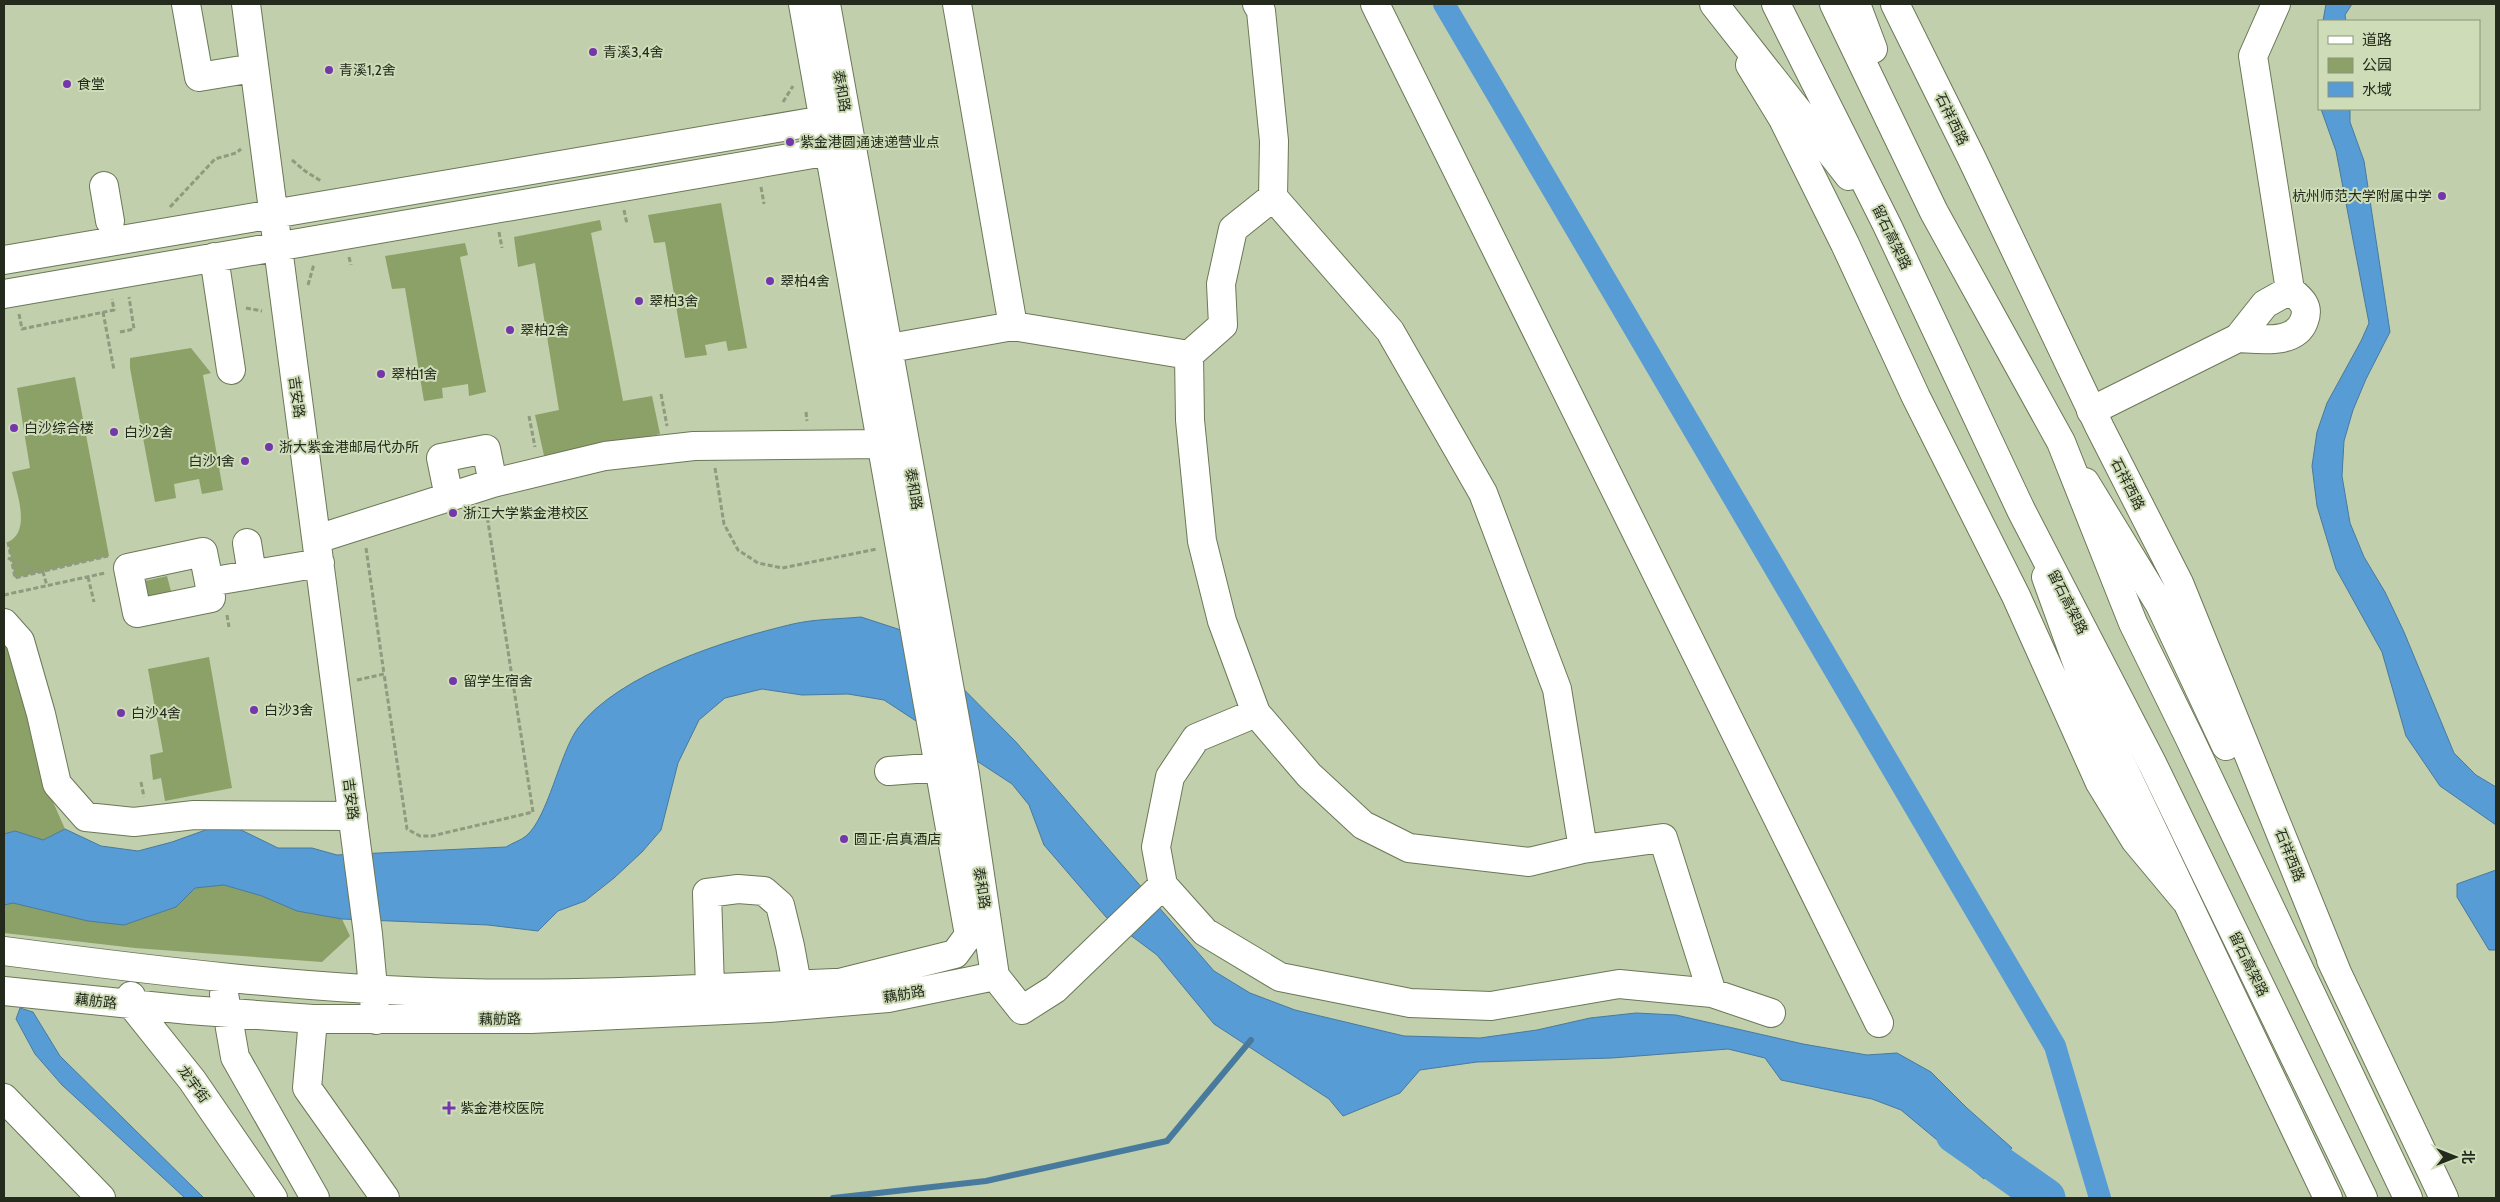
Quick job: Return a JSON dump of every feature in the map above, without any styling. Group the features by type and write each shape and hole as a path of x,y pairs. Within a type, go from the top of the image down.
{"main road":[{"path":"186,4 199,77 254,68"},
{"name":"吉安路","path":"246,4 353,816 368,934 376,1020"},
{"name":"泰和路","path":"803,4 900,545 927,625"},
{"name":"泰和路","path":"826,4 890,348 927,625 948,765 994,969"},
{"path":"958,4 1013,326"},
{"path":"1258,4 1261,11 1274,141 1273,197 1390,331 1483,493 1557,689 1583,849"},
{"path":"1375,4 1880,1023"},
{"path":"1714,4 1887,225"},
{"path":"1714,4 1783,119 1921,406 2016,596 2100,783 2135,840 2185,900"},
{"path":"1770,4 1792,36"},
{"name":"留石高架路","path":"1776,4 1887,225 2021,510 2152,765 2363,1198"},
{"path":"1834,4 1934,212 2061,442 2133,623 2408,1198"},
{"path":"1856,4 1934,212"},
{"name":"石祥西路","path":"1895,4 1971,157 2091,411 2179,583 2338,975"},
{"path":"2238,338 2273,339 2290,336 2301,330 2307,313 2304,302 2290,290 2253,56 2276,4"},
{"path":"4,260 824,120"},
{"path":"11,303 214,257 830,151"},
{"path":"104,186 110,221"},
{"path":"1273,197 1233,229 1221,284 1223,325 1189,355 1190,420 1202,541 1222,621 1256,713 1309,775 1363,825 1409,848 1529,862 1583,849 1663,838 1712,993"},
{"path":"214,257 231,370"},
{"path":"2091,411 2238,338 2265,304 2290,290"},
{"path":"890,348 1013,326 1189,355"},
{"name":"石祥西路","path":"2061,442 2160,605 2266,836 2338,975 2444,1198"},
{"path":"209,582 252,574 318,551 363,524 488,485 605,456 671,448 710,446 881,444"},
{"path":"449,497 441,458 486,449 488,485"},
{"path":"2021,510 2089,696 2328,1198"},
{"path":"247,543 252,574"},
{"path":"4,622 20,641 41,714 57,784 86,817 134,822 194,815 353,816"},
{"path":"1256,713 1196,738 1170,777 1156,847 1158,890 1205,932 1280,977 1410,1003 1491,1006 1619,984 1712,993 1771,1013"},
{"path":"839,983 954,954 970,935 948,765 889,771"},
{"path":"710,989 707,893 738,889 764,891 780,905 797,984"},
{"path":"994,969 1022,1010 1054,989 1158,890"},
{"name":"藕舫路","path":"4,951 221,978 474,993 710,989 901,979 994,969"},
{"path":"128,967 132,1005"},
{"name":"藕舫路","path":"4,991 132,1005 313,1019 531,1019 769,1008 888,998 994,969"},
{"path":"221,978 235,1057 315,1198"},
{"name":"龙宇街","path":"132,1005 192,1080 273,1198"},
{"path":"313,1019 307,1088 386,1198"},
{"path":"4,1098 101,1198"}],"path":[{"path":"782,105 794,85"},
{"path":"167,211 216,159 236,153 246,145"},
{"path":"291,152 292,160 326,184"},
{"path":"307,289 315,262 320,258"},
{"path":"11,303 22,329 114,310 111,295"},
{"path":"120,332 134,329 131,309"},
{"path":"103,312 114,370"},
{"path":"661,394 671,448"},
{"path":"529,416 540,472"},
{"path":"710,446 724,524 738,550 758,563 782,568 900,545"},
{"path":"363,524 407,829 420,836 432,836 533,812 488,485"},
{"path":"8,542 10,559 16,578 109,556"},
{"path":"10,559 28,569 43,572"},
{"path":"43,572 47,586"},
{"path":"4,596 88,577 94,602"},
{"path":"352,682 384,674"}],"green space":[{"path":"721,203 747,348 728,351 726,341 705,345 707,355 685,358 665,242 654,243 648,215"},
{"path":"600,220 602,230 591,233 623,401 652,396 660,434 545,460 535,415 559,410 535,263 518,267 514,237"},
{"path":"465,243 468,255 460,257 486,392 469,396 468,384 442,388 443,398 424,401 405,288 392,289 385,256"},
{"path":"191,348 211,373 203,375 223,490 202,494 199,479 174,484 176,498 155,502 130,368 130,358"},
{"path":"75,377 109,556 15,578 8,542 15,537 19,529 21,510 12,472 30,468 17,388"},
{"path":"167,576 172,595 149,600 145,581"},
{"path":"4,637 13,649 42,777 65,829 43,840 15,831 4,834"},
{"path":"209,657 232,788 165,801 161,778 153,780 150,755 163,752 148,669"},
{"path":"224,885 262,896 297,911 342,919 350,936 322,962 135,948 4,933 4,905 13,903 88,921 124,925 176,907 195,888"}],"water":[{"path":"2326,4 2352,4 2345,15 2346,20 2323,20"},
{"path":"2321,110 2350,110 2350,122 2364,161 2390,332 2366,379 2353,410 2344,441 2342,476 2350,523 2364,557 2385,592 2404,632 2454,753 2476,775 2496,787 2496,825 2440,786 2406,736 2382,652 2336,569 2317,506 2312,466 2317,432 2327,403 2369,323 2336,151"},
{"path":"861,617 907,632 1016,742 1214,971 1250,993 1295,1010 1404,1036 1480,1038 1537,1030 1590,1018 1636,1013 1676,1015 1803,1044 1867,1055 1897,1053 1931,1072 1967,1108 2012,1148 1984,1179 1901,1110 1872,1099 1781,1080 1765,1058 1728,1049 1612,1058 1477,1062 1420,1070 1400,1093 1343,1116 1329,1099 1214,1024 1157,955 1106,917 1044,845 1029,805 1012,784 884,700 848,694 802,695 762,689 725,698 699,720 678,763 661,830 642,852 614,878 585,901 558,911 538,931 488,925 342,919 297,911 262,896 224,885 195,888 176,907 124,925 88,921 13,903 4,905 4,834 15,831 43,840 65,829 101,846 138,851 172,842 214,827 235,827 278,848 312,848 337,855 506,847 524,838 534,827 541,815 565,752 578,728 596,708 620,691 647,675 677,661 738,639 801,622"},
{"path":"2496,870 2496,950 2489,950 2457,897 2457,884"},
{"path":"20,1008 33,1012 60,1056 204,1198 185,1198 62,1085 35,1054 16,1019"}],"waterway":[{"path":"1444,4 2055,1046 2100,1198"},
{"path":"833,1198 986,1181 1167,1141 1251,1040"},
{"path":"1955,1134 2046,1198"}],"place":[{"name":"青溪3,4舍","path":"593,52"},
{"name":"青溪1,2舍","path":"329,70"},
{"name":"食堂","path":"67,84"},
{"name":"紫金港圆通速递营业点","path":"790,142"},
{"name":"杭州师范大学附属中学","path":"2442,196"},
{"name":"翠柏4舍","path":"770,281"},
{"name":"翠柏3舍","path":"639,301"},
{"name":"翠柏2舍","path":"510,330"},
{"name":"翠柏1舍","path":"381,374"},
{"name":"白沙综合楼","path":"14,428"},
{"name":"白沙2舍","path":"114,432"},
{"name":"浙大紫金港邮局代办所","path":"269,447"},
{"name":"白沙1舍","path":"245,461"},
{"name":"浙江大学紫金港校区","path":"453,513"},
{"name":"留学生宿舍","path":"453,681"},
{"name":"白沙3舍","path":"254,710"},
{"name":"白沙4舍","path":"121,713"},
{"name":"圆正·启真酒店","path":"844,839"},
{"name":"紫金港校医院","path":"449,1108"}]}
